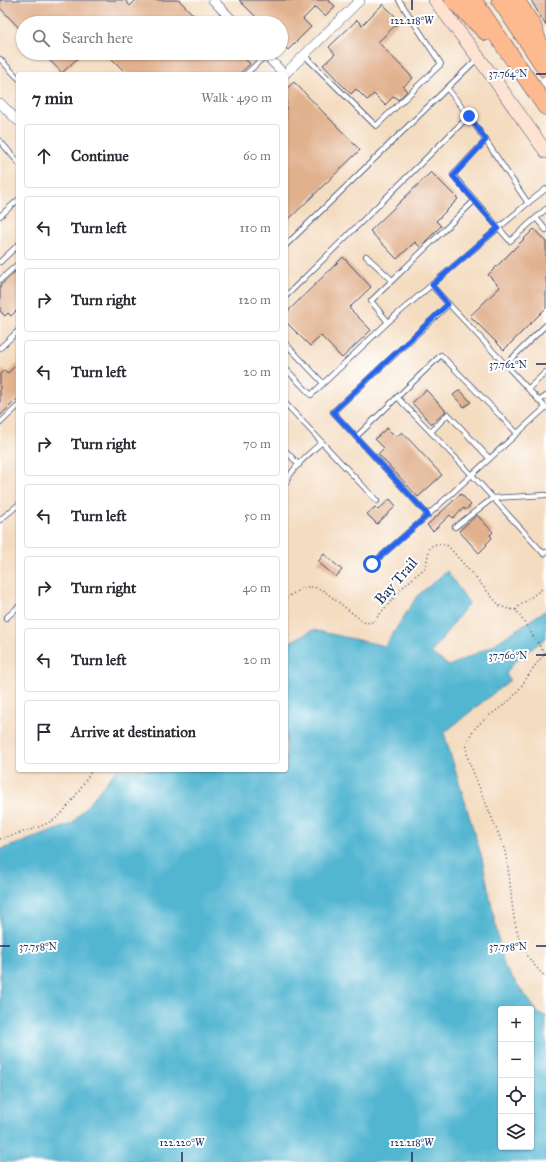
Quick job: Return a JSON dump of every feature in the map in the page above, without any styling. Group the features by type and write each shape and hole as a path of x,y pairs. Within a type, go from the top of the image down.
{"highway":[{"path":"453,0 510,56"},
{"path":"473,0 546,107"},
{"path":"500,0 546,69"},
{"path":"516,0 533,28 546,64"}],"main road":[{"path":"435,0 546,152"}],"street":[{"path":"214,0 229,16"},
{"path":"286,72 360,0"},
{"path":"271,60 282,72"},
{"path":"0,102 16,119"}],"lane":[{"path":"304,55 376,126 441,64 399,0"},
{"path":"288,243 478,58"},
{"path":"0,59 16,76"},
{"path":"248,72 259,60"},
{"path":"447,88 469,116 528,202"},
{"path":"288,294 469,116"},
{"path":"486,140 453,176 498,228 510,241 546,209"},
{"path":"0,141 16,160"},
{"path":"288,371 311,395 388,322 528,202 546,189"},
{"path":"388,322 371,301 475,200"},
{"path":"0,216 16,202"},
{"path":"536,218 546,230"},
{"path":"0,262 16,247"},
{"path":"366,256 392,280"},
{"path":"0,280 16,266"},
{"path":"372,564 546,408 432,285"},
{"path":"428,515 333,412 448,304"},
{"path":"505,364 546,325"},
{"path":"0,348 16,333"},
{"path":"288,346 323,383"},
{"path":"356,437 442,355 517,433"},
{"path":"528,389 546,372"},
{"path":"539,402 546,396"},
{"path":"397,397 472,475 544,554 546,552"},
{"path":"288,406 377,501"},
{"path":"0,423 16,408"},
{"path":"431,432 448,414 489,458"},
{"path":"288,478 322,442"},
{"path":"288,453 299,465"},
{"path":"455,527 493,498 546,495"},
{"path":"0,520 16,507"},
{"path":"6,618 16,609"}],"path":[{"name":"Bay Trail","path":"288,597 304,587 317,587 365,623 373,622 405,584 425,568 430,547 439,544 448,546 500,606 516,610"},
{"path":"546,586 516,610 545,653 513,697 477,726 473,731 469,738 467,753 469,762 507,858 516,932 530,958 540,972 546,977"},
{"path":"0,839 43,825 56,818 78,792 91,772"}],"water":[{"path":"447,571 469,603 431,653 449,666 490,647 546,610 546,638 514,662 506,674 510,680 444,733 482,858 504,966 533,1006 498,1006 498,1150 534,1150 534,1007 539,1014 546,1016 546,1162 0,1162 0,850 72,824 114,772 288,772 288,643 313,630 385,646 417,596"}],"building":[{"path":"0,0 125,0 130,6 136,0 179,0 194,16 16,16 16,25 0,8"},
{"path":"239,0 328,0 335,6 325,16 315,7 303,19 311,27 288,50 288,16 255,16"},
{"path":"531,0 546,0 546,26"},
{"path":"383,4 400,21 378,42 413,78 403,87 407,91 398,100 394,96 385,105 374,94 367,100 356,89 351,94 323,65 335,54 329,47 357,20 362,25"},
{"path":"50,60 76,60 63,72 61,72"},
{"path":"113,60 246,60 250,64 241,72 125,72"},
{"path":"294,82 360,150 288,220 288,87"},
{"path":"431,172 458,199 436,221 441,226 420,247 415,242 397,259 370,231"},
{"path":"534,229 546,242 546,308 504,350 470,316 500,287 488,275"},
{"path":"343,257 371,287 349,308 371,330 342,358 321,336 310,346 288,324 288,311"},
{"path":"16,271 16,311 11,316 8,313 5,316 0,311 0,286"},
{"path":"16,365 16,400 0,416 0,374 4,370 8,373"},
{"path":"426,390 446,411 432,424 412,403"},
{"path":"460,390 471,402 464,407 453,395"},
{"path":"387,428 396,437 402,432 442,475 418,497 378,454 384,448 375,439"},
{"path":"461,494 471,505 465,510 464,508 453,518 450,515 433,531 427,525"},
{"path":"390,499 396,506 377,524 367,514 375,507 378,510"},
{"path":"477,515 493,532 490,535 492,538 479,553 459,531"},
{"path":"324,554 342,570 336,577 318,562"}],"route":[{"path":"372,564 428,515 333,412 448,304 432,285 498,228 453,176 486,140 469,116"}]}
